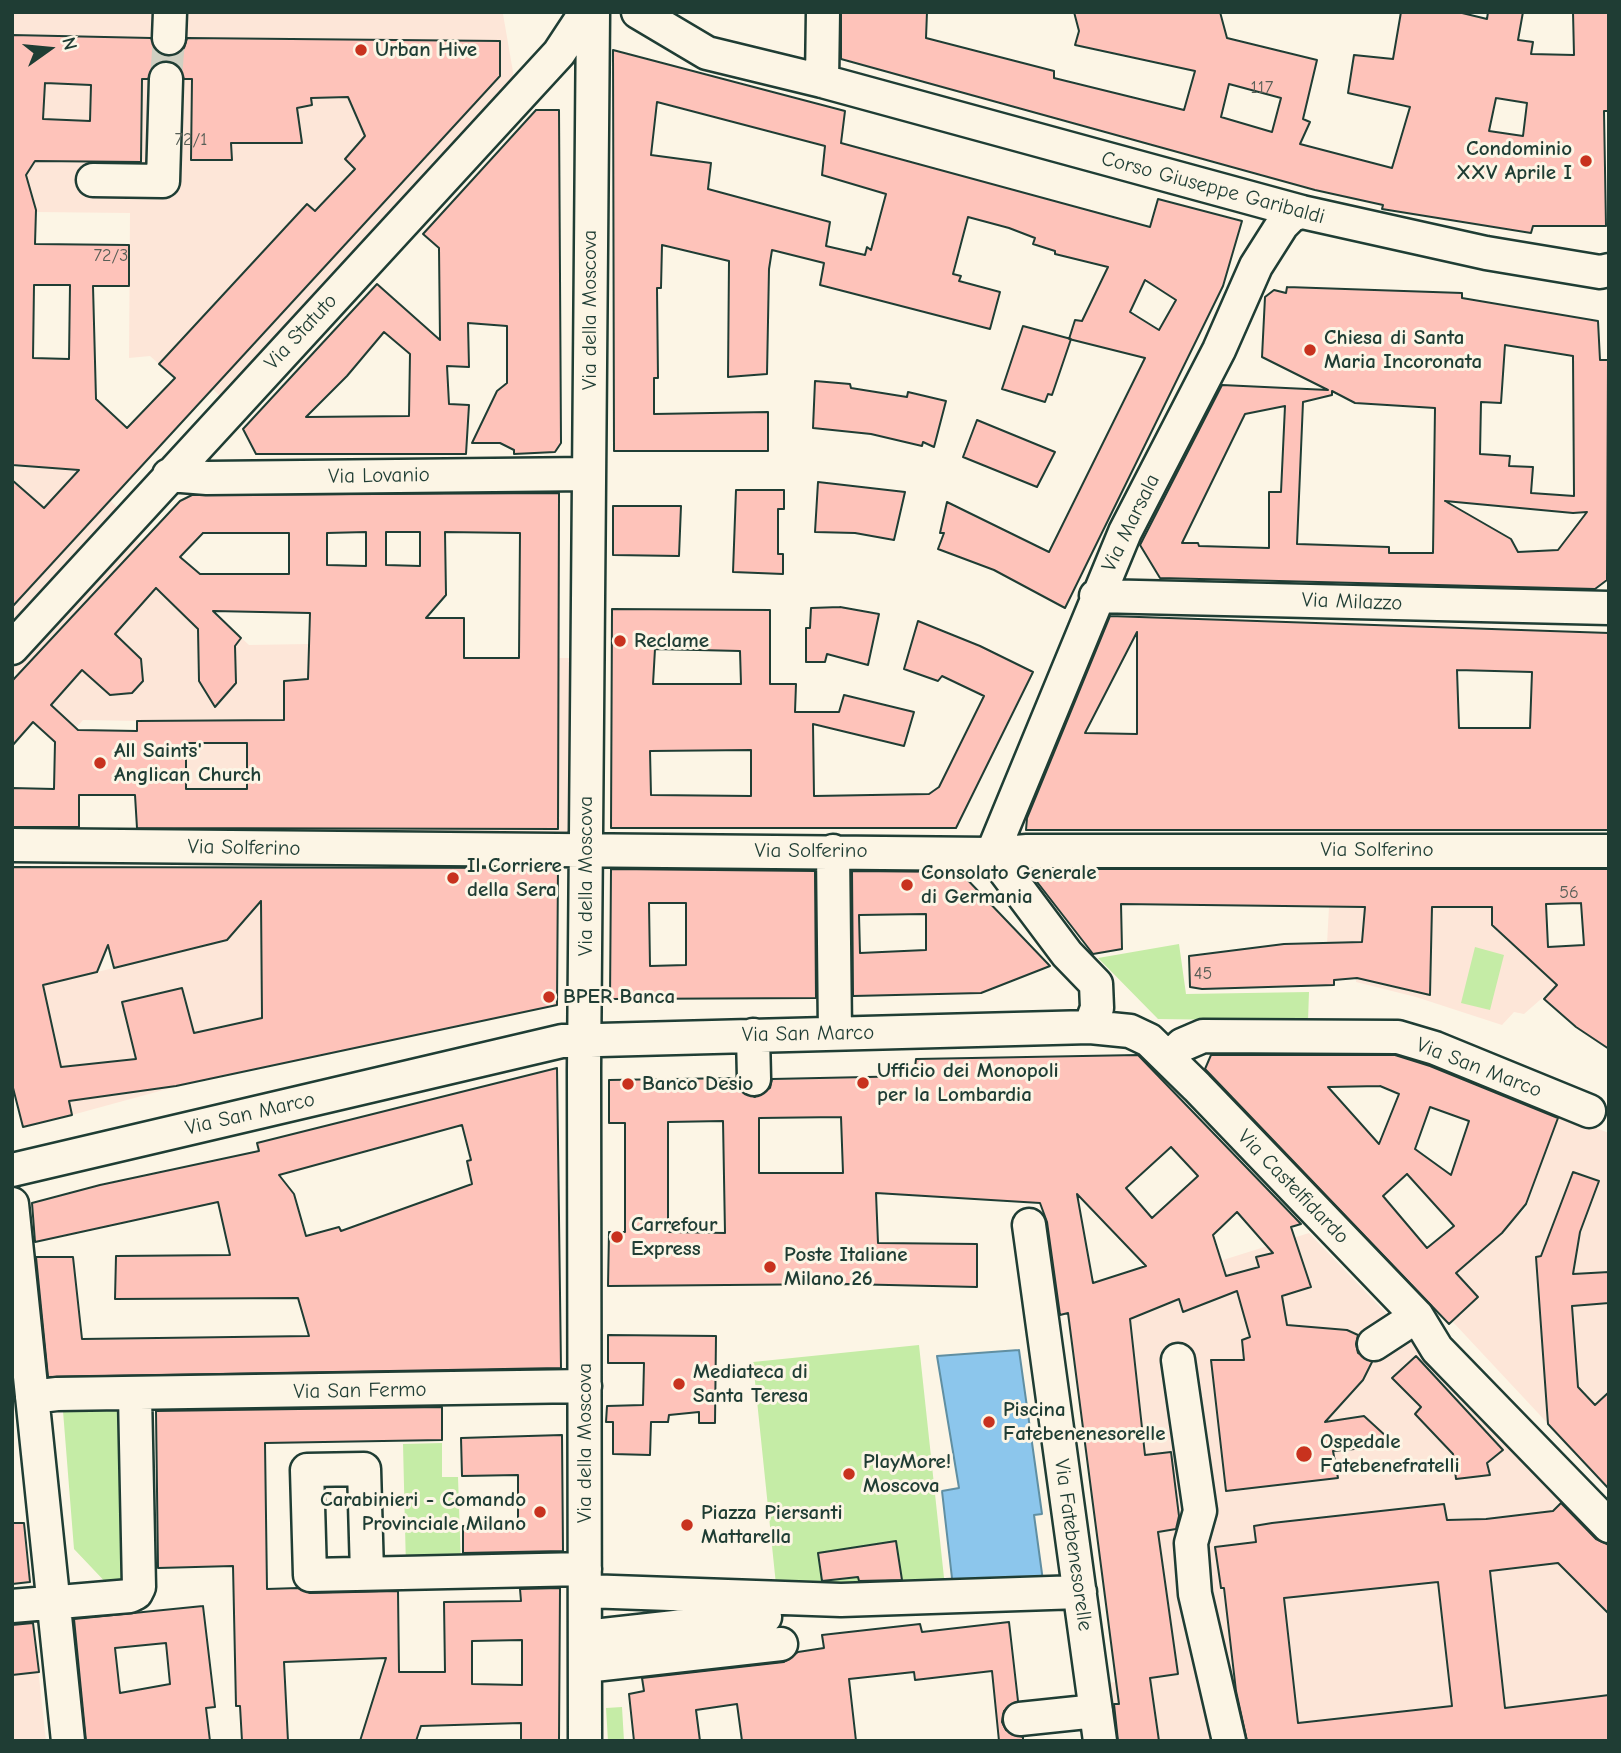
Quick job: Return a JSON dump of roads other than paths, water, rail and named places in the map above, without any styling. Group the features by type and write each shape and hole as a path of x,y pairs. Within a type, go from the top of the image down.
{"street":[{"name":"Via Statuto","path":"12,648 559,53 586,12"},
{"name":"Via della Moscova","path":"585,1741 585,1039 593,12"},
{"name":"Corso Giuseppe Garibaldi","path":"638,12 707,53 822,81 1302,212 1486,253 1600,272 1609,270"},
{"path":"822,81 823,12"},
{"path":"93,180 163,181 166,79"},
{"name":"Via Marsala","path":"992,853 1096,596 1125,532 1219,350 1256,266 1282,225 1292,215 1302,212"},
{"name":"Via Lovanio","path":"169,475 207,478 589,474"},
{"name":"Via Milazzo","path":"1096,596 1609,608"},
{"name":"Via Solferino","path":"12,845 992,853 1465,840 1609,851"},
{"path":"833,851 835,1033"},
{"path":"992,853 1068,954 1096,984 1097,1008 1090,1027"},
{"name":"Via San Marco","path":"12,1170 562,1041 585,1039 1090,1027 1130,1031 1149,1041 1169,1058 1182,1045 1203,1036 1398,1037 1435,1048 1589,1111"},
{"path":"753,1035 754,1079"},
{"name":"Via Castelfidardo","path":"1169,1058 1417,1316 1450,1340 1609,1506"},
{"path":"12,1204 68,1741"},
{"name":"Via Fatebenesorelle","path":"1029,1225 1098,1726"},
{"path":"1374,1344 1417,1316"},
{"name":"Via Castelfidardo","path":"1417,1316 1437,1349 1609,1527"},
{"path":"1178,1360 1200,1511 1191,1543 1195,1594 1229,1741"},
{"name":"Via San Fermo","path":"32,1397 57,1394 135,1395 585,1386"},
{"path":"12,1606 130,1597 139,1587 135,1395"},
{"path":"367,1573 585,1580 841,1600 1080,1592"},
{"path":"585,1651 765,1617"},
{"path":"585,1651 781,1644"},
{"path":"1020,1719 1098,1726"}],"water":[{"name":"Piscina Fatebenenesorelle","path":"1019,1350 1042,1514 1034,1515 1043,1581 953,1587 942,1491 959,1488 937,1356"}],"tunnel":[{"path":"166,79 169,38"}],"place":[{"name":"Urban Hive","path":"361,50"},
{"name":"Condominio XXV Aprile I","path":"1586,161"},
{"name":"Chiesa di Santa Maria Incoronata","path":"1310,350"},
{"name":"Reclame","path":"620,641"},
{"name":"All Saints' Anglican Church","path":"100,763"},
{"name":"Il Corriere della Sera","path":"453,878"},
{"name":"Consolato Generale di Germania","path":"907,885"},
{"name":"BPER Banca","path":"549,997"},
{"name":"Ufficio dei Monopoli per la Lombardia","path":"863,1083"},
{"name":"Banco Desio","path":"628,1084"},
{"name":"Carrefour Express","path":"617,1237"},
{"name":"Poste Italiane Milano 26","path":"770,1267"},
{"name":"Mediateca di Santa Teresa","path":"679,1384"},
{"name":"Piscina Fatebenenesorelle","path":"989,1422"},
{"name":"Ospedale Fatebenefratelli","path":"1304,1454"},
{"name":"PlayMore! Moscova","path":"849,1474"},
{"name":"Carabinieri - Comando Provinciale Milano","path":"540,1512"},
{"name":"Piazza Piersanti Mattarella","path":"687,1525"}]}
